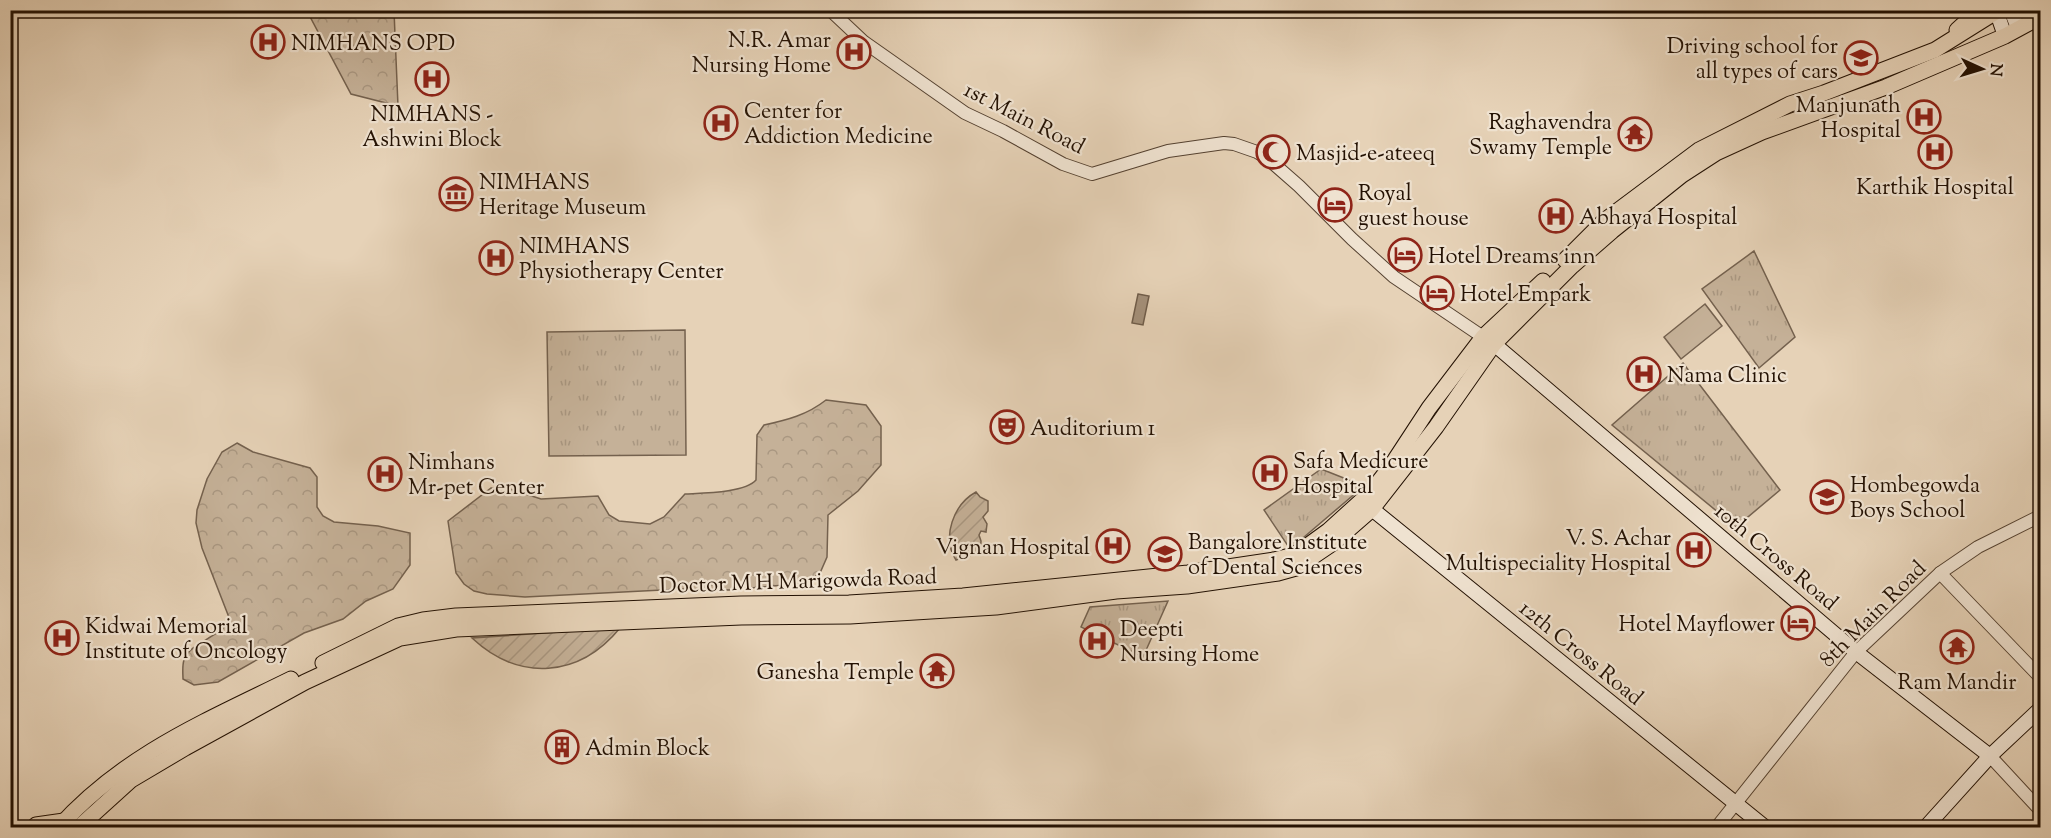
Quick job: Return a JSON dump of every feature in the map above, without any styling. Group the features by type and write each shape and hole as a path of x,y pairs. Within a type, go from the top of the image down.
{"main road":[{"path":"1935,50 1968,20 1971,10"},
{"path":"2011,10 2011,32"},
{"name":"Doctor M H Marigowda Road","path":"61,824 123,768 169,739 398,626 423,620 456,616 741,604 849,603 985,594 1188,573 1290,556 1328,531 1370,493 1391,466 1429,408 1489,341 1604,221 1699,150 1790,104 1935,50 1997,11"},
{"path":"1997,11 2011,32"},
{"name":"Doctor M H Marigowda Road","path":"79,827 131,780 185,748 305,682 400,638 428,632 741,617 850,616 985,608 1116,591 1198,584 1278,573 1296,568 1333,543 1372,509 1436,427 1489,341 1612,231 1682,175 1716,153 1762,132 1886,87 2040,17"},
{"name":"10th Cross Road","path":"1489,341 1856,652 1990,756"},
{"name":"12th Cross Road","path":"1372,509 1766,828"},
{"path":"1924,828 1990,756 2040,709"},
{"path":"33,828 36,825 61,824"}],"street":[{"name":"1st Main Road","path":"830,10 864,42 965,113 1062,164 1082,171 1092,174 1168,151 1224,143 1257,152 1299,186 1394,277 1489,341"},
{"name":"8th Main Road","path":"1716,828 1856,652 1940,573 1978,547 2040,516"},
{"path":"1940,573 2040,677"},
{"name":"10th Cross Road","path":"1990,756 2040,810"}],"green space":[{"path":"307,11 394,11 398,106 351,94"},
{"path":"1754,251 1795,337 1759,368 1702,289"},
{"path":"1705,304 1722,326 1681,359 1664,337"},
{"path":"685,330 686,455 549,456 547,332"},
{"path":"1683,363 1780,490 1736,527 1612,425"},
{"path":"826,400 866,405 881,426 881,465 858,491 828,515 827,557 820,573 806,583 729,590 682,589 525,597 474,591 464,584 456,573 448,521 491,488 510,489 541,499 598,496 609,515 619,521 650,524 664,517 685,494 733,490 743,488 756,480 757,435 764,425 812,410"},
{"path":"237,443 253,452 310,468 317,477 317,507 323,516 334,522 378,526 410,533 410,565 393,589 366,601 343,619 304,633 218,682 194,685 183,679 183,662 187,654 219,631 230,620 202,548 196,523 197,510 207,479 222,452"},
{"path":"1321,469 1364,486 1290,549 1264,510"},
{"path":"976,492 988,501 988,511 983,517 987,524 986,532 981,531 979,535 980,554 972,554 966,559 956,560 950,541 952,522 961,504"},
{"path":"1168,601 1143,657 1081,627 1090,607"},
{"path":"620,628 604,645 586,657 568,665 548,668 529,667 509,662 490,652 472,638"}],"shaded area":[{"path":"1138,294 1149,296 1143,325 1132,323"}],"place":[{"name":"NIMHANS OPD","path":"268,42"},
{"name":"N.R. Amar Nursing Home","path":"854,52"},
{"name":"Driving school for all types of cars","path":"1861,58"},
{"name":"NIMHANS - Ashwini Block","path":"432,79"},
{"name":"Manjunath Hospital","path":"1924,117"},
{"name":"Center for Addiction Medicine","path":"721,123"},
{"name":"Raghavendra Swamy Temple","path":"1635,134"},
{"name":"Masjid-e-ateeq","path":"1273,152"},
{"name":"Karthik Hospital","path":"1935,152"},
{"name":"NIMHANS Heritage Museum","path":"456,194"},
{"name":"Royal guest house","path":"1335,205"},
{"name":"Abhaya Hospital","path":"1556,216"},
{"name":"Hotel Dreams inn","path":"1405,255"},
{"name":"NIMHANS Physiotherapy Center","path":"496,258"},
{"name":"Hotel Empark","path":"1437,293"},
{"name":"Nama Clinic","path":"1644,374"},
{"name":"Auditorium 1","path":"1007,427"},
{"name":"Safa Medicure Hospital","path":"1270,473"},
{"name":"Nimhans Mr-pet Center","path":"385,474"},
{"name":"Hombegowda Boys School","path":"1827,497"},
{"name":"Vignan Hospital","path":"1113,546"},
{"name":"V. S. Achar Multispeciality Hospital","path":"1694,550"},
{"name":"Bangalore Institute of Dental Sciences","path":"1165,554"},
{"name":"Hotel Mayflower","path":"1798,623"},
{"name":"Kidwai Memorial Institute of Oncology","path":"62,638"},
{"name":"Deepti Nursing Home","path":"1097,641"},
{"name":"Ram Mandir","path":"1957,647"},
{"name":"Ganesha Temple","path":"937,671"},
{"name":"Admin Block","path":"562,747"}]}
